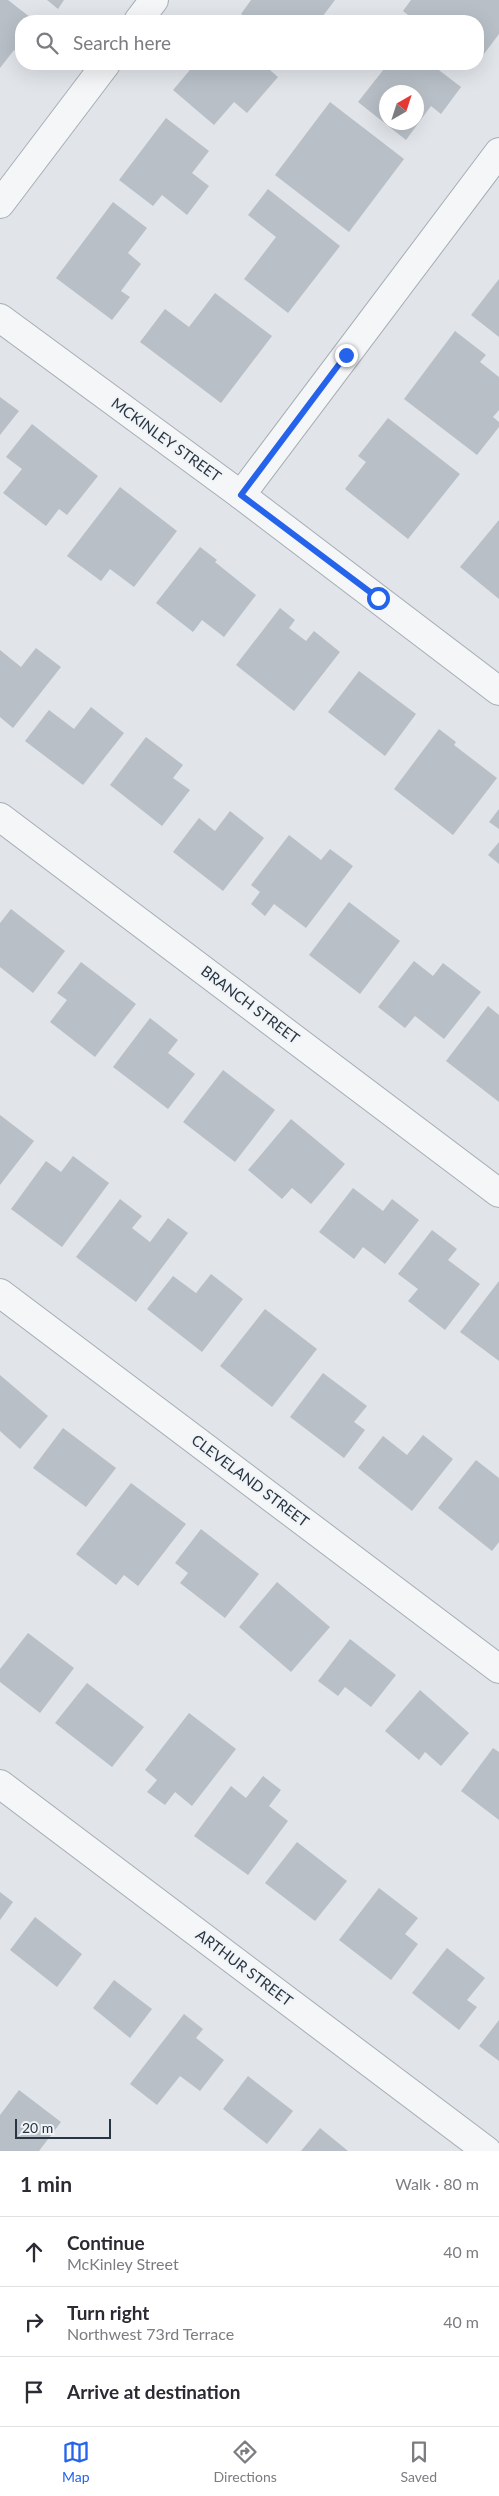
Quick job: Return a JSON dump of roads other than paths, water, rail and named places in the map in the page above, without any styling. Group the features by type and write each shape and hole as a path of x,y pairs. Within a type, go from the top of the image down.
{"street":[{"path":"143,15 154,0"},
{"path":"0,204 101,70"},
{"path":"241,495 499,152"},
{"name":"MCKINLEY STREET","path":"0,318 241,495 499,691"},
{"name":"BRANCH STREET","path":"0,817 499,1193"},
{"name":"CLEVELAND STREET","path":"0,1293 499,1669"},
{"name":"ARTHUR STREET","path":"0,1784 487,2151"}]}
